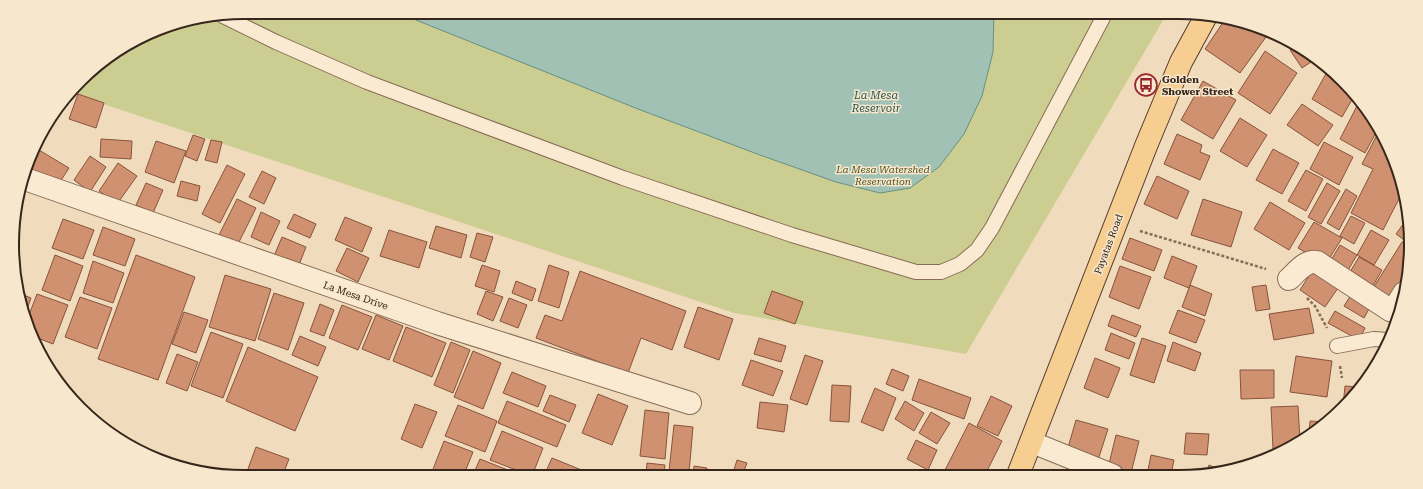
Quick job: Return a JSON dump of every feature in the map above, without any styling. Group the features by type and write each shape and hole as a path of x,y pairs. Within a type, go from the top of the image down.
{"main road":[{"name":"Payatas Road","path":"1020,470 1146,146 1182,62 1204,20"}],"street":[{"name":"La Mesa Drive","path":"29,180 437,323 690,403"},
{"path":"1289,279 1304,265 1311,261 1317,262 1390,310 1393,310 1395,307"},
{"path":"1032,442 1101,470"}],"lane":[{"path":"229,19 276,42 367,82 623,178 792,235 916,272 941,272 960,264 977,250 999,214 1102,19"},
{"path":"1337,346 1374,339 1383,340"}],"path":[{"path":"1116,223 1262,267 1289,279 1315,306 1337,346 1342,378"}],"green space":[{"name":"La Mesa Watershed Reservation","path":"230,19 1164,19 966,354 734,313 76,95 107,66 119,57 145,42 186,27 201,23"}],"water":[{"name":"La Mesa Reservoir","path":"413,19 994,19 993,52 982,96 964,134 939,167 910,188 880,193 836,182 638,109"}],"building":[{"path":"1223,23 1266,37 1240,73 1205,49"},
{"path":"1291,49 1311,62 1302,68 1290,50"},
{"path":"1265,51 1297,73 1270,114 1238,93"},
{"path":"1326,74 1352,100 1342,117 1312,99"},
{"path":"1203,81 1236,100 1213,139 1181,120"},
{"path":"78,94 104,103 96,128 69,119"},
{"path":"1302,104 1333,125 1318,146 1287,125"},
{"path":"1357,107 1375,134 1365,153 1340,139"},
{"path":"1240,118 1267,135 1247,167 1220,151"},
{"path":"1177,134 1202,145 1200,152 1210,156 1200,180 1164,164"},
{"path":"193,135 205,139 197,161 185,156"},
{"path":"1376,136 1387,158 1399,198 1383,230 1351,213 1373,169 1362,164"},
{"path":"101,139 132,141 131,159 100,157"},
{"path":"211,140 222,142 217,163 205,160"},
{"path":"156,141 186,151 174,183 145,172"},
{"path":"1324,142 1353,157 1339,185 1310,169"},
{"path":"1273,149 1299,163 1282,194 1256,180"},
{"path":"40,150 69,168 58,185 32,169"},
{"path":"90,156 106,167 90,192 74,180"},
{"path":"118,163 137,176 117,204 99,191"},
{"path":"227,165 245,174 220,223 202,214"},
{"path":"1306,170 1323,179 1306,211 1288,201"},
{"path":"262,171 276,178 264,204 249,197"},
{"path":"1157,176 1189,191 1177,219 1144,204"},
{"path":"181,181 200,186 197,201 177,196"},
{"path":"146,183 163,190 153,213 136,205"},
{"path":"1327,183 1340,191 1321,224 1308,217"},
{"path":"1346,189 1357,196 1339,230 1327,223"},
{"path":"237,199 256,208 237,246 218,237"},
{"path":"1203,199 1242,212 1231,247 1191,235"},
{"path":"1270,202 1305,223 1289,250 1254,229"},
{"path":"261,212 280,221 269,245 251,237"},
{"path":"294,214 316,224 310,238 287,228"},
{"path":"1351,216 1365,223 1354,244 1340,236"},
{"path":"345,217 372,228 362,252 335,240"},
{"path":"63,219 94,230 83,259 52,248"},
{"path":"1314,222 1342,238 1326,264 1298,248"},
{"path":"1403,224 1404,240 1396,234"},
{"path":"436,226 467,235 461,258 429,248"},
{"path":"103,227 135,239 125,266 93,255"},
{"path":"389,230 427,242 419,268 380,256"},
{"path":"1371,230 1389,240 1374,265 1357,255"},
{"path":"477,233 493,237 485,262 470,257"},
{"path":"282,237 306,247 297,270 272,261"},
{"path":"1130,238 1162,250 1154,271 1122,259"},
{"path":"1402,242 1404,243 1404,259 1400,288 1398,294 1391,306 1370,293"},
{"path":"1340,245 1357,255 1344,277 1327,267"},
{"path":"347,248 369,258 358,282 336,271"},
{"path":"55,255 83,266 70,301 42,290"},
{"path":"136,255 195,277 158,380 98,359"},
{"path":"1172,256 1197,266 1189,288 1164,278"},
{"path":"1359,257 1382,270 1370,291 1347,277"},
{"path":"93,261 124,273 113,303 83,293"},
{"path":"482,265 500,271 494,292 475,286"},
{"path":"549,265 569,272 559,308 538,301"},
{"path":"1120,266 1151,277 1139,309 1109,297"},
{"path":"1314,268 1340,285 1325,307 1300,290"},
{"path":"580,271 686,311 672,350 641,338 628,373 536,338 545,315 562,321"},
{"path":"225,275 271,289 255,341 209,327"},
{"path":"516,281 536,289 532,301 512,293"},
{"path":"1190,285 1212,294 1205,316 1182,307"},
{"path":"1266,285 1270,309 1256,311 1252,287"},
{"path":"486,291 503,297 493,321 477,314"},
{"path":"772,291 803,302 795,324 764,313"},
{"path":"274,293 304,303 288,350 258,339"},
{"path":"37,294 68,305 53,344 40,339 30,313"},
{"path":"1351,295 1370,307 1364,318 1344,306"},
{"path":"25,296 31,298 28,306"},
{"path":"80,297 112,308 97,349 65,337"},
{"path":"509,298 527,305 518,328 500,321"},
{"path":"320,304 334,310 324,336 310,331"},
{"path":"342,305 372,317 358,350 329,338"},
{"path":"698,307 733,319 719,360 684,347"},
{"path":"1309,308 1314,333 1274,340 1269,314"},
{"path":"1178,310 1205,320 1196,343 1169,333"},
{"path":"1335,311 1365,328 1359,340 1328,323"},
{"path":"184,312 208,320 196,353 172,344"},
{"path":"376,315 403,326 389,360 362,349"},
{"path":"1112,315 1141,326 1136,337 1108,326"},
{"path":"406,327 446,343 432,377 393,361"},
{"path":"211,332 243,344 223,398 191,386"},
{"path":"1111,333 1135,343 1129,359 1105,350"},
{"path":"300,336 326,347 318,366 292,355"},
{"path":"759,338 786,346 781,362 754,354"},
{"path":"1142,338 1166,346 1154,383 1130,375"},
{"path":"451,342 470,350 453,393 434,385"},
{"path":"1173,342 1201,353 1195,371 1167,361"},
{"path":"248,347 318,377 295,431 226,401"},
{"path":"473,351 501,363 483,409 454,397"},
{"path":"177,354 198,362 187,391 166,383"},
{"path":"805,355 823,361 807,405 790,399"},
{"path":"1296,356 1332,361 1327,397 1290,392"},
{"path":"1095,358 1120,368 1108,398 1084,388"},
{"path":"751,360 783,371 773,396 742,385"},
{"path":"892,369 909,376 903,391 886,384"},
{"path":"1240,370 1274,370 1274,398 1241,399"},
{"path":"512,372 546,386 538,407 503,393"},
{"path":"919,379 971,398 964,419 912,400"},
{"path":"832,385 851,386 849,422 830,421"},
{"path":"1345,386 1353,387 1348,393 1344,398"},
{"path":"875,388 896,398 883,431 861,422"},
{"path":"598,394 628,406 612,445 582,433"},
{"path":"550,395 576,405 569,422 543,411"},
{"path":"991,396 1012,406 998,436 977,426"},
{"path":"507,401 566,425 557,447 498,423"},
{"path":"905,401 924,413 914,431 895,419"},
{"path":"760,402 788,405 784,432 757,428"},
{"path":"415,404 437,412 422,448 401,439"},
{"path":"458,405 497,421 485,452 445,436"},
{"path":"1298,406 1300,435 1273,449 1271,407"},
{"path":"645,410 669,413 665,459 640,456"},
{"path":"931,412 950,423 937,444 919,433"},
{"path":"1076,420 1108,429 1098,460 1067,451"},
{"path":"1310,421 1318,421 1316,423 1309,428"},
{"path":"969,423 1002,441 988,470 945,470"},
{"path":"674,425 693,427 689,470 669,470"},
{"path":"502,431 543,448 534,470 516,470 490,460"},
{"path":"1186,433 1209,434 1207,455 1184,454"},
{"path":"1116,435 1139,441 1132,470 1117,470 1108,468"},
{"path":"916,440 937,450 928,470 907,459"},
{"path":"444,441 473,452 466,470 433,470"},
{"path":"256,447 289,459 285,470 248,470"},
{"path":"1151,455 1174,460 1172,470 1148,470"},
{"path":"552,458 582,470 547,470"},
{"path":"480,459 508,470 475,470"},
{"path":"737,460 747,463 744,470 734,470"},
{"path":"647,463 665,465 665,470 646,470"},
{"path":"694,466 707,468 707,470 694,470"}],"place":[{"name":"Golden Shower Street","path":"1146,85"}]}
